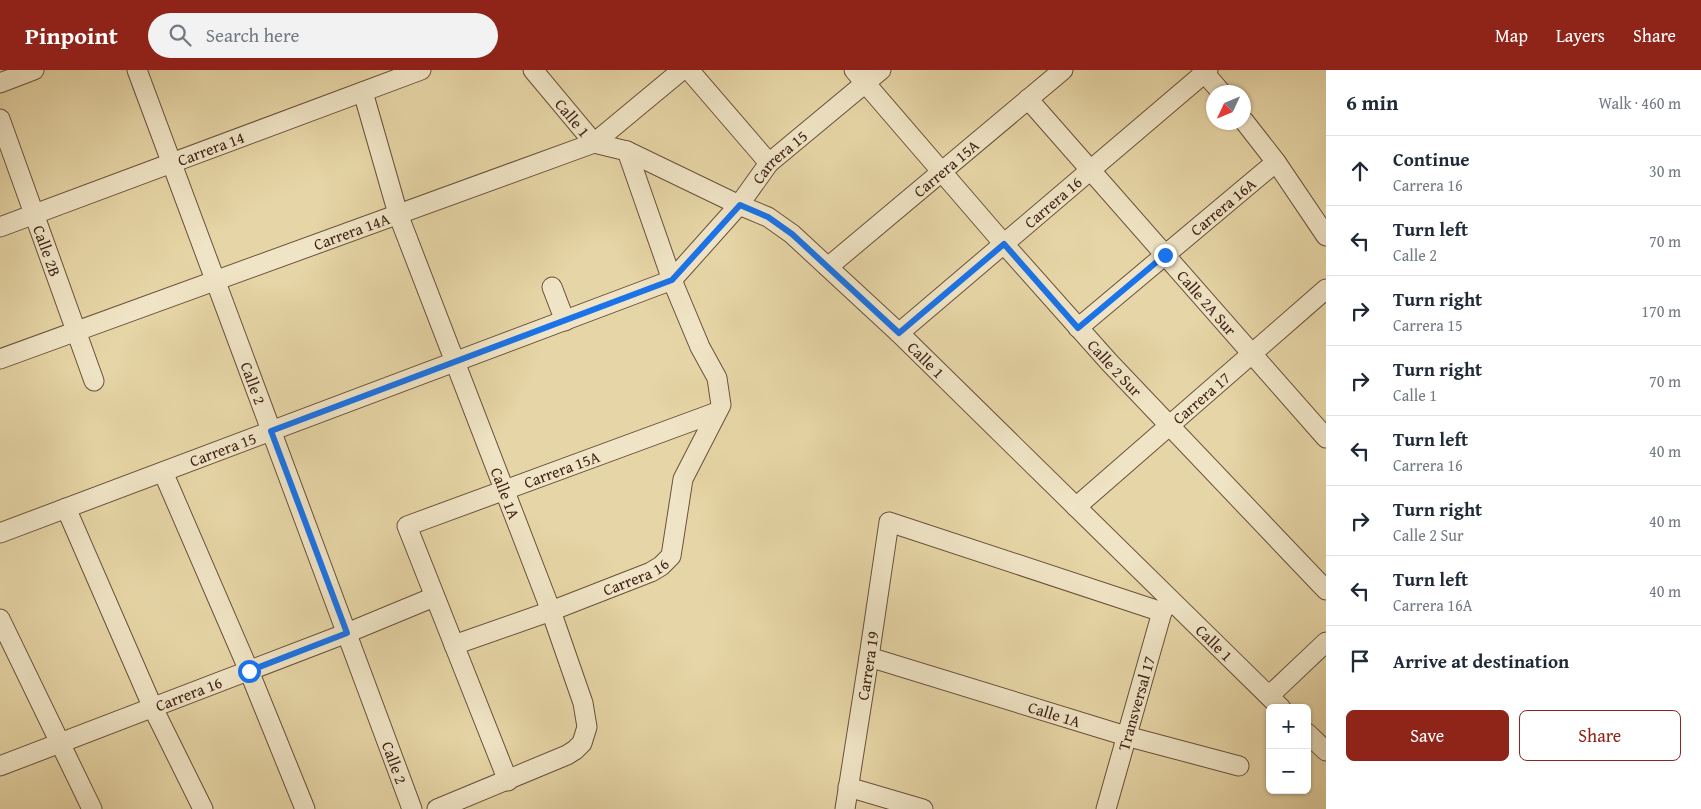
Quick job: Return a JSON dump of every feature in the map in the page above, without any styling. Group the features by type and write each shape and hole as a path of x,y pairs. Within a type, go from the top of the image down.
{"street":[{"path":"0,82 34,70"},
{"name":"Calle 2","path":"137,70 412,809"},
{"name":"Carrera 14","path":"0,227 421,70"},
{"name":"Calle 1","path":"533,70 594,143 627,151 768,217 792,234 899,333 1076,507 1166,606 1275,702"},
{"name":"Carrera 14A","path":"0,359 594,143 682,70"},
{"path":"689,70 769,163"},
{"name":"Carrera 15","path":"0,533 672,280 740,205 769,163 860,77 881,70"},
{"name":"Carrera 15A","path":"828,267 1063,70"},
{"path":"1205,71 1215,85"},
{"name":"Carrera 16","path":"899,333 1205,71"},
{"name":"Calle 2 Sur","path":"860,77 1078,328 1326,590"},
{"name":"Calle 1A","path":"363,92 398,214 551,611 583,703 588,727 582,743 576,750 508,781 437,809"},
{"name":"Calle 2A Sur","path":"1028,100 1326,438"},
{"name":"Calle 2B","path":"0,119 94,381"},
{"path":"1251,130 1276,162 1326,236"},
{"path":"627,151 672,280 700,347 717,378 722,405 717,412"},
{"name":"Carrera 16A","path":"1078,328 1276,162"},
{"path":"552,287 564,321"},
{"name":"Carrera 17","path":"1076,507 1326,289"},
{"name":"Carrera 15A","path":"434,597 406,526 717,412"},
{"name":"Carrera 16","path":"454,645 551,611 651,572 661,566 671,556 683,479 717,412"},
{"path":"163,472 306,809"},
{"path":"66,508 153,708 203,809"},
{"name":"Calle 1","path":"889,522 1166,606"},
{"name":"Carrera 19","path":"845,809 889,522"},
{"path":"434,597 508,781"},
{"name":"Carrera 16","path":"0,766 347,633 434,597"},
{"name":"Transversal 17","path":"1106,809 1126,736 1166,606"},
{"path":"0,619 92,809"},
{"path":"1275,702 1326,642"},
{"name":"Calle 1A","path":"869,657 1126,736 1239,766"},
{"path":"1311,737 1326,752"},
{"path":"848,788 923,809"}],"route":[{"path":"249,671 347,633 271,431 672,280 740,205 768,217 792,234 899,333 1004,244 1078,328 1165,255"}]}
